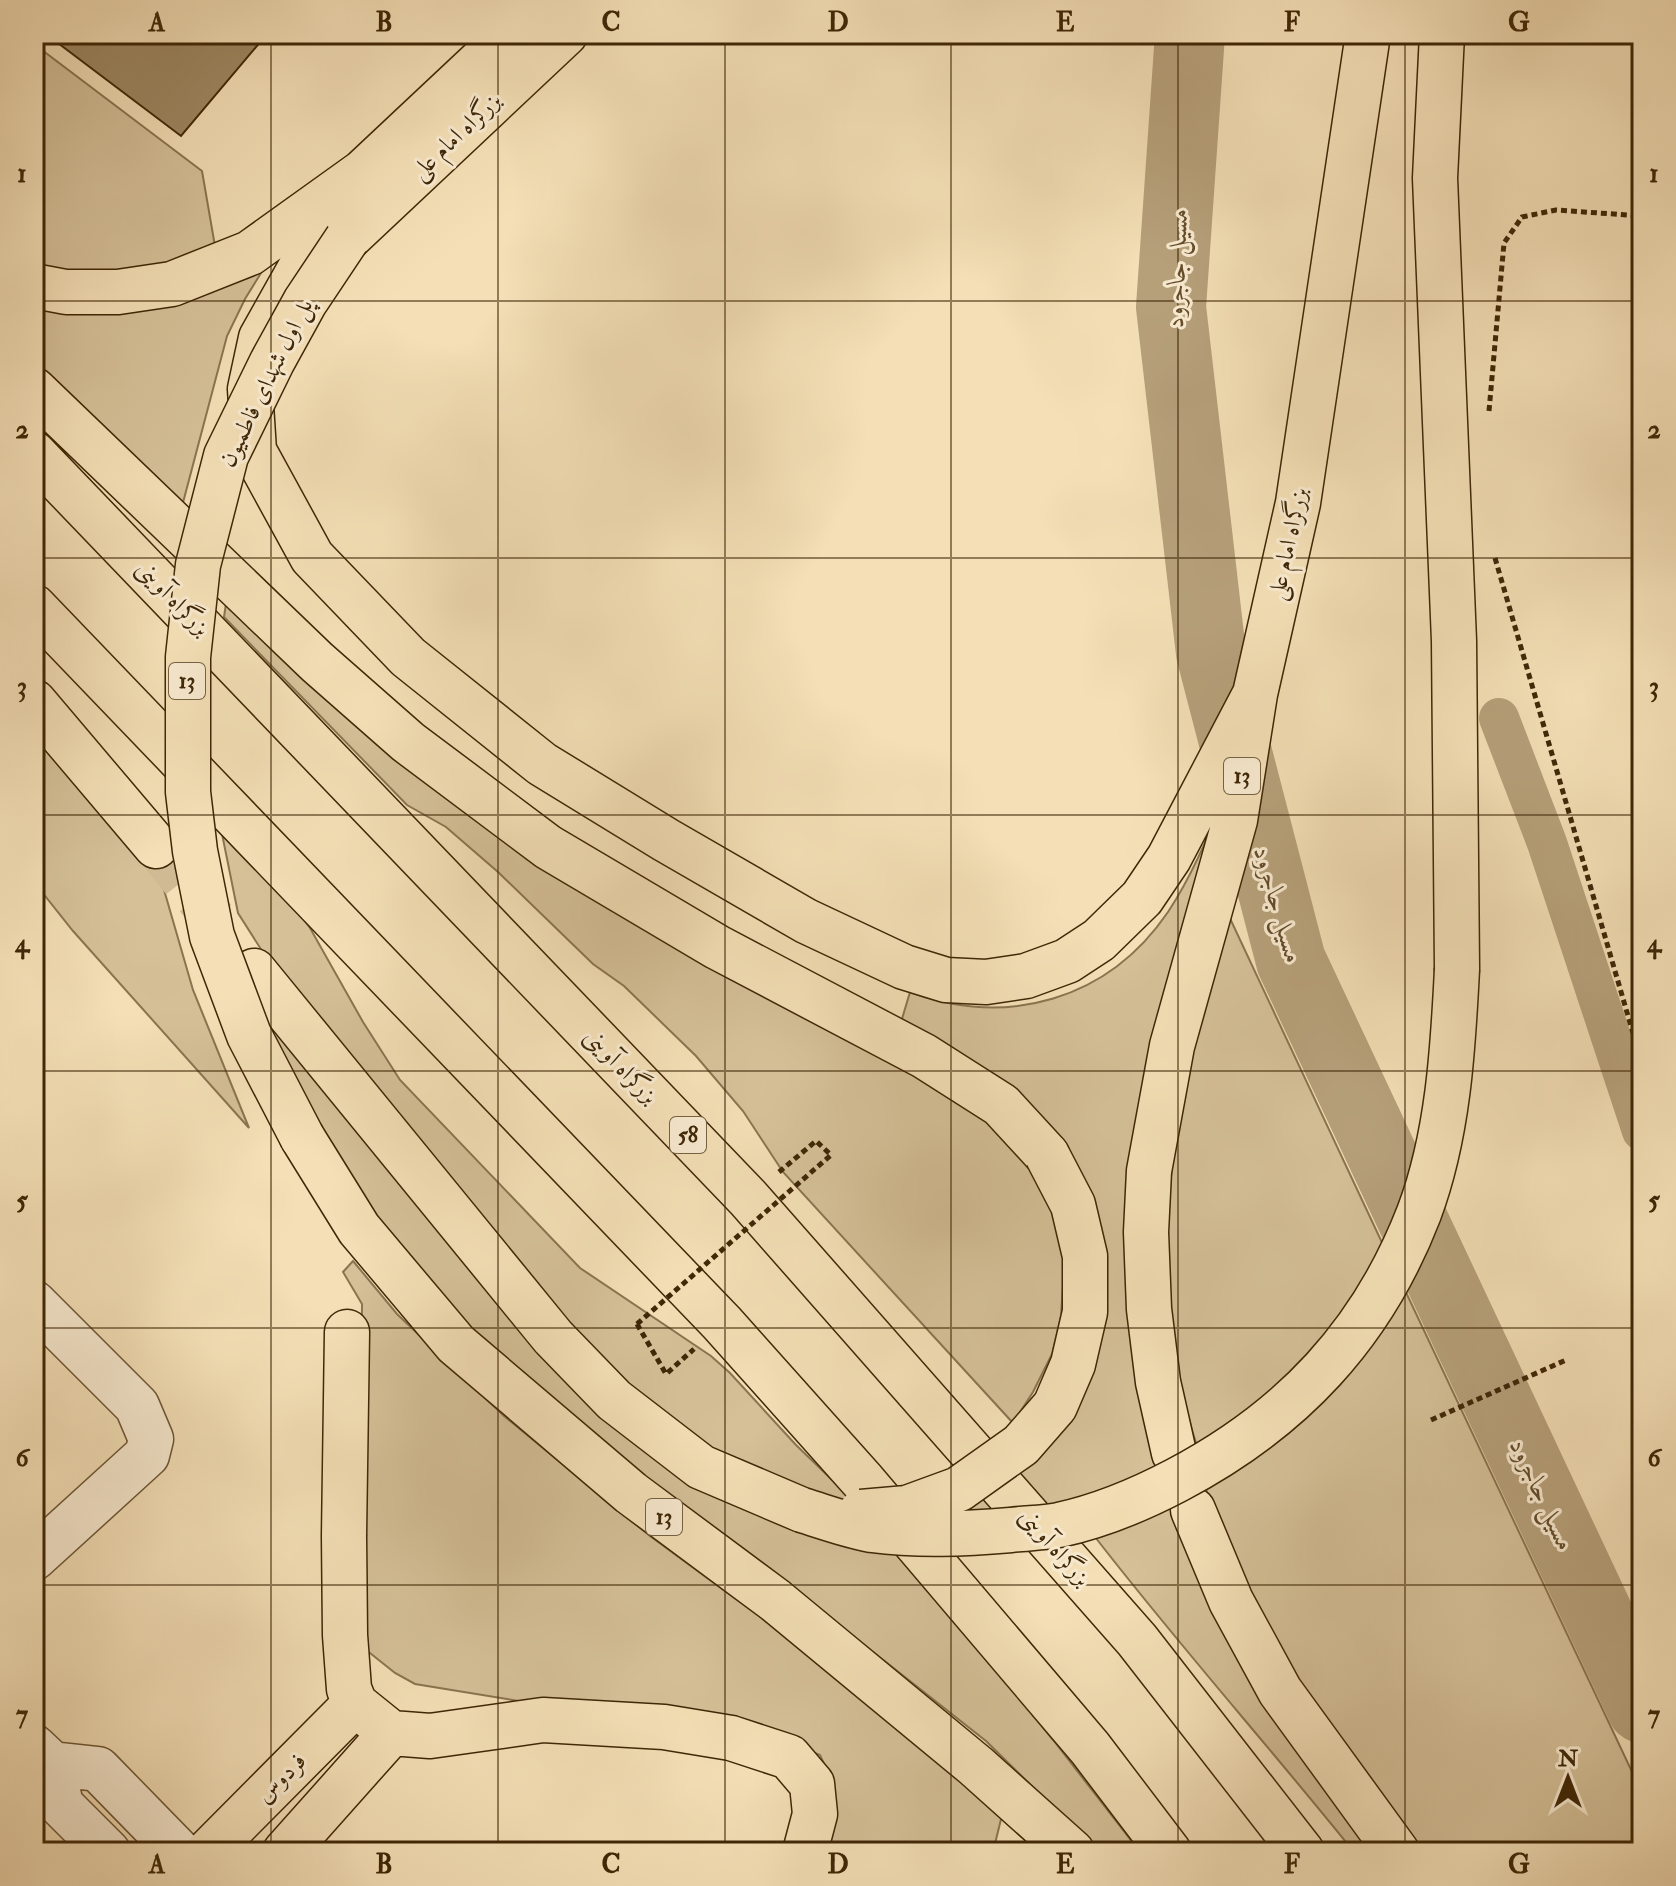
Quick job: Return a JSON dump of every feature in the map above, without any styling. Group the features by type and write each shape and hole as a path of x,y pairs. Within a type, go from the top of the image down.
{"main road":[{"path":"34,286 66,292 105,292 172,284 250,253 363,172 510,34"},
{"name":"بزرگراه امام علی","path":"347,239 565,34"},
{"name":"بزرگراه امام علی","path":"1174,1453 1158,1382 1149,1309 1146,1232 1149,1171 1172,1046 1235,820 1255,694 1298,503 1368,34"},
{"path":"254,971 553,1337 614,1400 701,1467 802,1510 869,1529 948,1536 1057,1526 1136,1501 1223,1456 1276,1416 1336,1358 1367,1314 1419,1213 1447,1097 1457,969 1454,641 1435,178 1442,34"},
{"path":"363,172 307,256 261,338 250,389 254,451 312,557 408,657 542,764 806,921 904,967 946,980 986,982 1026,976 1067,961 1099,940 1142,898 1169,858 1255,694"},
{"name":"پل اول شهدای فاطمیون","path":"347,239 305,302 226,456 198,565 188,657 188,792 195,851 212,936 249,1035 302,1137 359,1229 456,1344 631,1493 775,1600 976,1766 1072,1852"},
{"path":"34,390 317,662 434,761 548,847 717,947 924,1056 1001,1105 1047,1155 1073,1205 1085,1256 1085,1312 1073,1364 1055,1406 1021,1445 959,1489 907,1508 862,1512 802,1510"},
{"name":"بزرگراه آوینی","path":"34,454 748,1198 1137,1640 1302,1852"},
{"path":"34,607 722,1323 864,1482 1090,1748 1169,1852"},
{"path":"34,702 156,846"},
{"path":"347,1332 345,1635 349,1689 355,1704 391,1733 430,1736 543,1720 664,1727 731,1738 789,1757 812,1784 810,1833"},
{"path":"1193,1510 1231,1601 1280,1691 1397,1852"},
{"name":"فردوس","path":"208,1852 355,1704"},
{"path":"285,1852 391,1733"}],"street":[{"path":"34,1303 137,1406 151,1439 147,1455 34,1558"},
{"path":"43,1755 61,1805 108,1852"},
{"path":"43,1755 98,1769 179,1852"}],"path":[{"path":"1489,415 1504,243 1522,217 1556,210 1642,216"},
{"path":"1493,554 1642,1064"},
{"path":"666,1374 637,1324 831,1155 816,1141"},
{"path":"1431,1420 1566,1360"}],"shaded area":[{"path":"34,44 202,171 216,252 177,270 34,275"},
{"path":"277,247 245,299 227,336 180,514 34,365 34,301"},
{"path":"228,590 329,688 910,1060 1018,1142 1066,1238 1061,1316 1052,1354 1013,1423 783,1172 743,1111 696,1056 624,986 593,964 498,872 446,827 407,805 224,617"},
{"path":"34,721 160,876 193,990 249,1128 73,931 34,882"},
{"path":"1234,774 1170,989 1163,1472 1078,1504 936,1520 1024,1459 1090,1231 899,1029 910,992 947,1003 983,1007 1019,1006 1053,998 1086,985 1116,967 1144,942 1178,896"},
{"path":"221,829 291,902 310,928 400,1080 580,1268 711,1356 857,1504 733,1470 597,1365 302,1014 238,913"},
{"path":"1227,912 1385,1249 1325,1347 1199,1452 1178,1372 1172,1331 1167,1249 1169,1208 1186,1072"},
{"path":"255,993 576,1383 896,1547 1140,1852 1099,1852 986,1741 638,1471 461,1320 376,1217 330,1147 274,1039"},
{"path":"353,1261 397,1314 504,1416 650,1536 820,1661 1002,1815 993,1852 813,1852 826,1768 820,1755 800,1747 415,1684 395,1673 365,1649 361,1483 362,1304 343,1272"},
{"path":"1403,1286 1642,1793 1642,1852 1422,1852 1343,1748 1258,1618 1205,1487"},
{"path":"1177,1500 1279,1724 1369,1852 1354,1852 1092,1533"}],"building":[{"path":"46,34 267,34 181,136"}],"waterway":[{"name":"مسیل جاجرود","path":"1190,34 1171,307 1211,653 1291,961 1642,1708"},
{"path":"1499,718 1547,843 1642,1131"}],"tunnel":[{"path":"156,846 214,919"}]}
